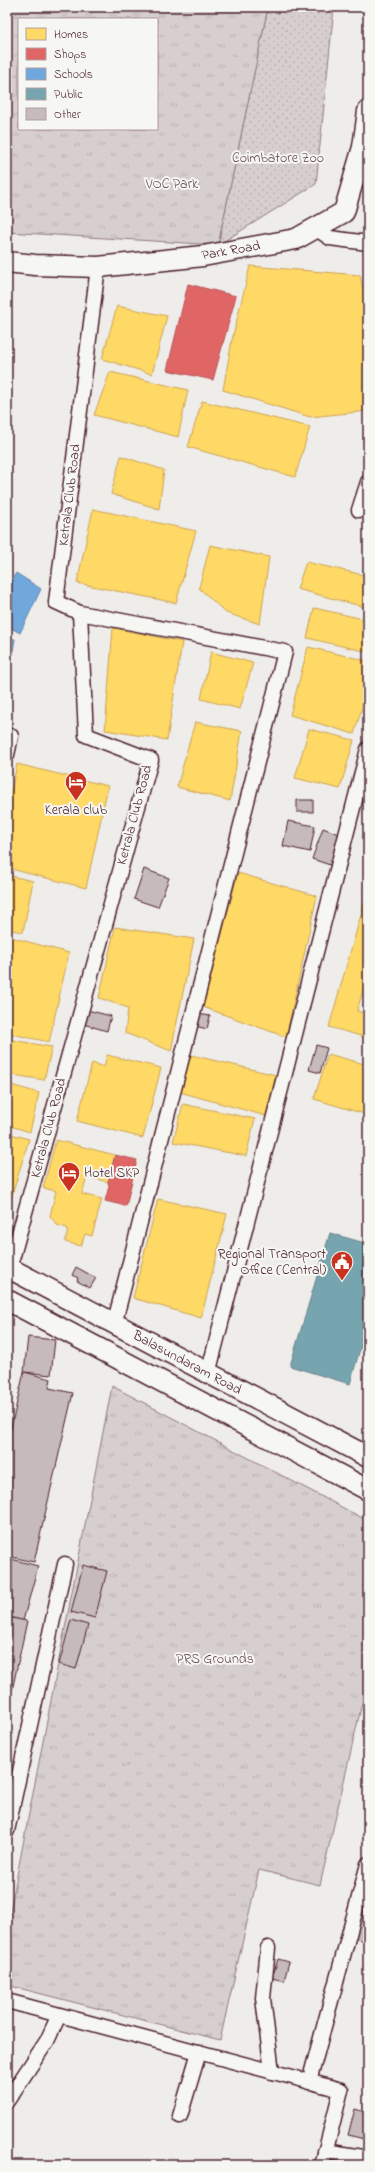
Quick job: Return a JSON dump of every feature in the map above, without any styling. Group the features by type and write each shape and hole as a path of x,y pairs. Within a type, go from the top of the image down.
{"main road":[{"name":"Park Road","path":"7,262 35,265 98,267 203,256 296,239 344,212 363,147 368,111"},
{"name":"Balasundaram Road","path":"8,1271 368,1458"},
{"name":"Balasundaram Road","path":"7,1300 368,1490"},
{"path":"248,1428 261,1402"}],"street":[{"path":"315,228 330,238 368,243"},
{"name":"Ketrala Club Road","path":"8,1271 151,760 86,735 80,613 56,602 98,267"},
{"path":"359,510 368,482"},
{"path":"80,613 285,652 114,1325"},
{"path":"7,755 11,736"},
{"path":"208,1374 368,749"},
{"path":"7,1831 65,1564"},
{"path":"309,2082 368,1864"},
{"path":"268,1948 263,1998 272,2072"},
{"path":"7,2001 341,2090 322,2165"},
{"path":"8,2096 47,2041 59,2015"},
{"path":"180,2116 199,2052"},
{"path":"325,2151 368,2158"}],"green space":[{"name":"VOC Park","path":"7,7 268,7 218,245 7,232"},
{"name":"Coimbatore Zoo","path":"268,7 334,7 316,184 218,245"},
{"name":"PRS Grounds","path":"112,1386 368,1521 368,1677 320,1885 259,1870 220,2040 7,1985 7,1927"}],"building: Homes":[{"path":"250,266 360,275 368,311 368,411 310,417 223,390 232,340"},
{"path":"117,306 167,316 152,374 102,359"},
{"path":"110,372 188,390 178,437 94,415"},
{"path":"202,401 310,427 295,477 188,447"},
{"path":"121,456 164,470 159,509 111,494"},
{"path":"93,509 196,531 176,603 77,583"},
{"path":"210,545 269,557 260,624 226,613 199,588"},
{"path":"306,562 368,576 368,608 297,589"},
{"path":"314,608 368,620 368,652 307,638"},
{"path":"113,628 182,642 167,740 105,730"},
{"path":"308,647 368,661 368,688 354,734 290,715"},
{"path":"211,652 253,663 240,709 201,699"},
{"path":"195,722 242,731 230,801 177,787"},
{"path":"309,729 354,740 340,789 295,778"},
{"path":"17,764 108,786 86,888 7,868 7,810"},
{"path":"238,873 317,896 286,1037 203,1007"},
{"path":"7,875 33,881 23,932 7,929"},
{"path":"368,890 368,973 357,1011 368,1014 368,1038 329,1027"},
{"path":"115,927 194,939 171,1051 125,1033 128,1008 99,998"},
{"path":"7,936 69,953 49,1042 7,1033"},
{"path":"7,1039 52,1047 44,1080 7,1074"},
{"path":"187,1054 276,1075 266,1116 176,1091"},
{"path":"328,1054 368,1065 368,1115 314,1099"},
{"path":"107,1055 161,1068 143,1138 77,1121 92,1063 104,1067"},
{"path":"7,1084 39,1093 30,1132 7,1125"},
{"path":"183,1104 255,1119 246,1156 173,1142"},
{"path":"7,1133 29,1139 10,1202 7,1201"},
{"name":"Hotel SKP","path":"56,1140 115,1155 108,1182 87,1176 82,1194 102,1199 92,1236 85,1234 81,1246 65,1242 68,1231 67,1228 57,1225 50,1216 56,1191 43,1188"},
{"path":"158,1199 227,1214 201,1318 133,1298"}],"building: Shops":[{"path":"188,284 236,296 213,380 167,370"},
{"path":"115,1155 137,1160 126,1206 105,1201"}],"building: Schools":[{"path":"16,573 41,589 20,633 7,626 7,587"},
{"path":"7,638 15,639 7,684"}],"building: Public":[{"name":"Regional Transport Office (Central)","path":"330,1233 368,1244 368,1321 350,1384 290,1366"}],"building: Other":[{"path":"297,800 313,800 313,812 297,812"},
{"path":"288,821 315,826 310,852 283,846"},
{"path":"323,828 341,835 330,865 312,859"},
{"path":"144,869 169,878 158,907 134,899"},
{"path":"87,1010 111,1016 107,1031 83,1024"},
{"path":"198,1014 210,1016 207,1029 195,1026"},
{"path":"316,1045 327,1048 320,1073 309,1070"},
{"path":"76,1267 96,1278 90,1288 77,1281 78,1278 72,1275"},
{"path":"28,1337 55,1340 51,1375 24,1372"},
{"path":"24,1372 51,1379 49,1388 73,1393 34,1562 7,1556 7,1445"},
{"path":"7,1558 38,1566 23,1621 7,1616"},
{"path":"83,1565 107,1571 95,1618 71,1612"},
{"path":"7,1617 27,1621 7,1714"},
{"path":"71,1620 88,1625 76,1669 59,1664"},
{"path":"368,1880 368,1942 352,1938"},
{"path":"278,1959 289,1962 284,1981 272,1978"},
{"path":"355,2109 368,2113 368,2140 348,2135"}],"place":[{"name":"Kerala club","path":"76,802"},
{"name":"Hotel SKP","path":"69,1192"},
{"name":"Regional Transport Office (Central)","path":"342,1282"}]}
